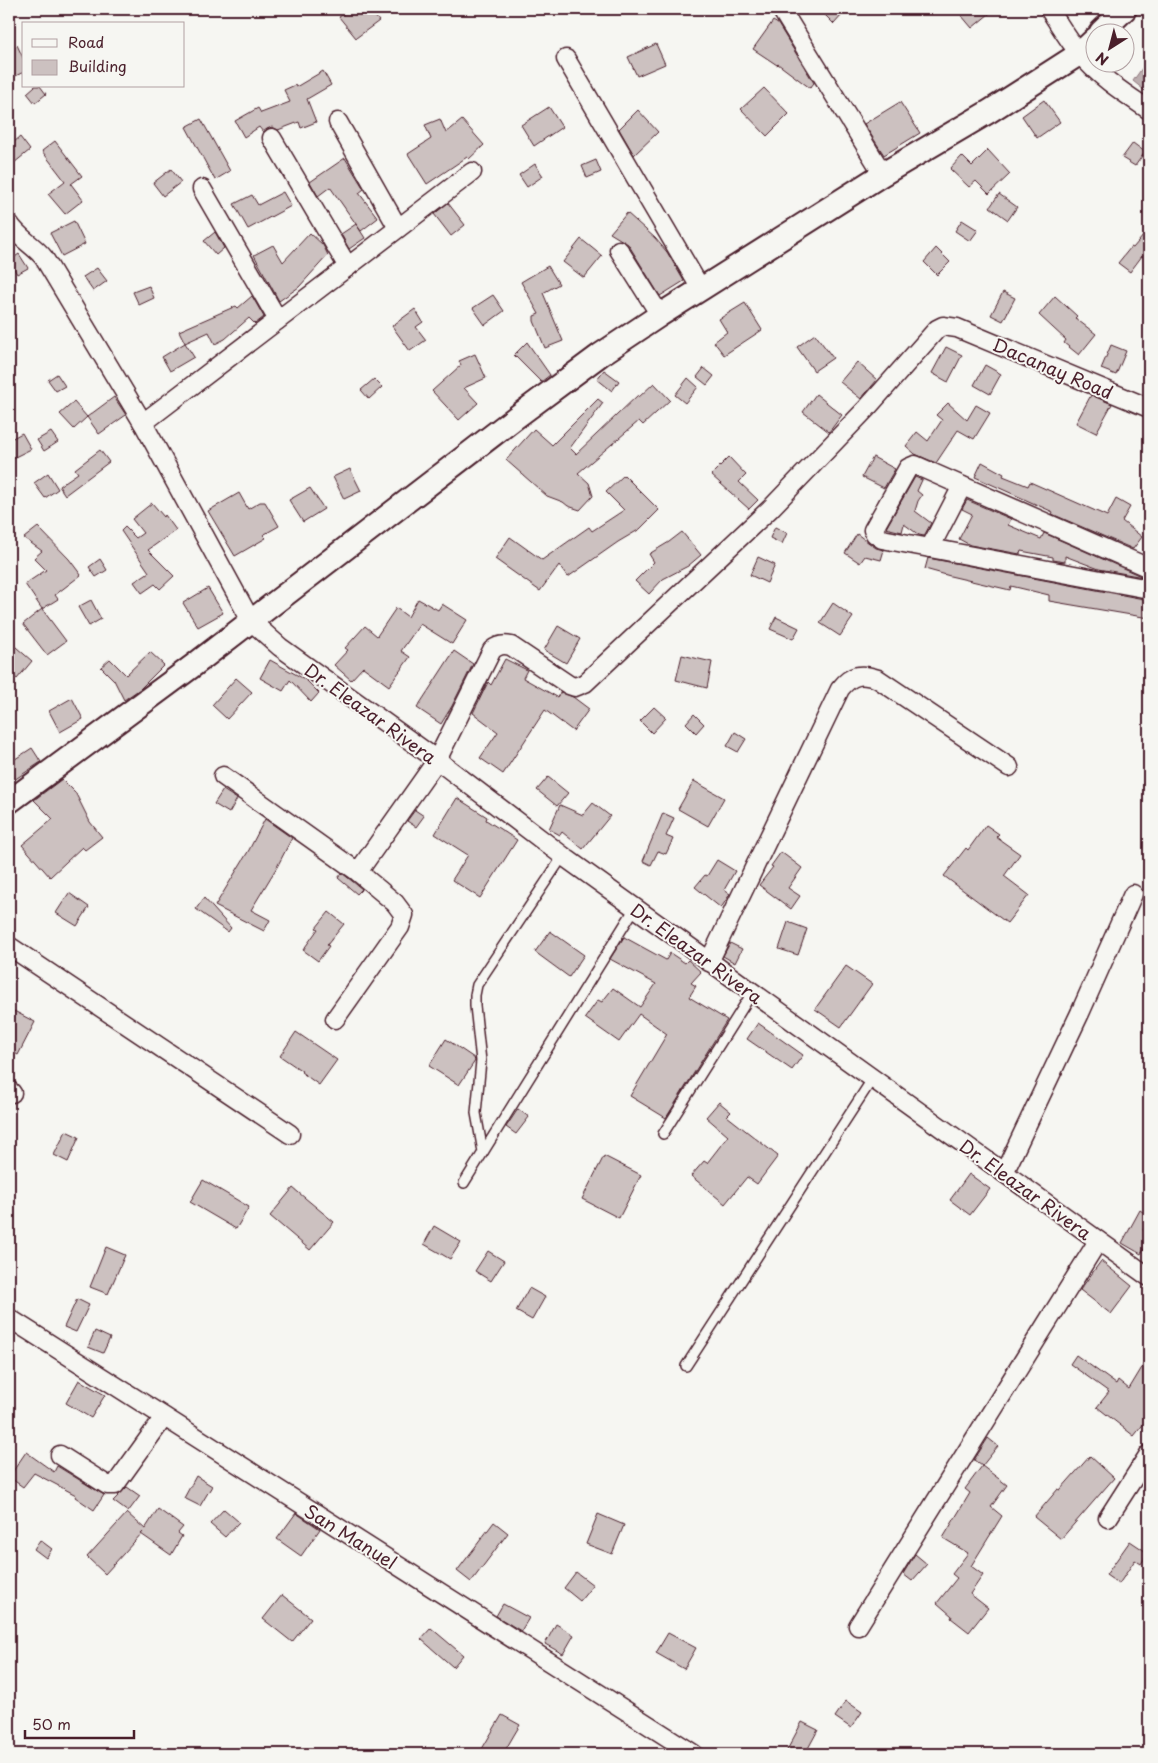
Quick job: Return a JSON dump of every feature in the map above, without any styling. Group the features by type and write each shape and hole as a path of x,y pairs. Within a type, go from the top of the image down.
{"street":[{"path":"780,9 883,174"},
{"path":"1049,9 1079,54 1096,72 1149,110"},
{"path":"1111,22 1125,9"},
{"path":"9,802 251,621 600,355 883,174 1079,54 1086,47"},
{"path":"566,58 701,289"},
{"path":"338,122 398,228"},
{"path":"272,138 348,267"},
{"path":"142,423 472,172"},
{"path":"202,189 278,320"},
{"name":"Dr. Eleazar Rivera","path":"9,223 19,236 39,251 44,258 142,423 251,621 280,647 437,760 563,856 1149,1277"},
{"path":"620,250 660,315"},
{"name":"Dacanay Road","path":"437,760 492,650 505,644 511,646 569,685 576,687 585,683 770,509 867,408 931,333 943,326 957,328 1149,408"},
{"path":"1149,568 912,465 908,468 874,526 875,534 882,539 1149,589"},
{"path":"930,548 962,486"},
{"path":"709,962 840,689 848,680 857,676 868,675 878,679 1009,767"},
{"path":"358,872 437,760"},
{"path":"223,776 358,872 402,909 404,915 400,927 334,1019"},
{"path":"1004,1173 1080,1013 1133,894"},
{"path":"9,946 290,1134"},
{"path":"858,1626 1098,1241"},
{"name":"San Manuel","path":"9,1318 694,1754"},
{"path":"60,1455 107,1485 115,1485 164,1417"},
{"path":"1108,1518 1149,1454"}],"lane":[{"path":"483,1152 476,1112 481,1061 475,1006 477,985 563,856"},
{"path":"464,1183 635,908"},
{"path":"663,1134 752,993"},
{"path":"686,1366 873,1078"}],"shaded area":[{"path":"1145,64 1149,67 1149,94 1133,81"}],"building":[{"path":"351,9 369,9 379,21 356,38 339,17"},
{"path":"819,9 836,9 842,15 834,24"},
{"path":"956,9 995,9 972,28"},
{"path":"773,21 778,24 814,83 810,88 778,64 753,49"},
{"path":"656,44 665,64 637,76 628,57"},
{"path":"17,45 22,56 22,73 9,79 9,53"},
{"path":"323,71 331,85 307,99 316,122 301,128 299,122 278,130 272,127 263,132 259,127 244,137 235,121 258,108 261,113 290,102 284,90 295,85 296,87"},
{"path":"33,88 42,88 46,94 35,103 27,93"},
{"path":"764,88 789,114 767,136 741,109"},
{"path":"1044,100 1060,122 1037,138 1022,116"},
{"path":"900,102 920,133 884,155 864,124"},
{"path":"549,107 562,127 534,146 521,125"},
{"path":"638,110 658,132 634,155 619,129"},
{"path":"201,119 230,171 215,180 186,127"},
{"path":"440,119 446,133 462,120 484,145 469,159 467,157 427,184 408,154 431,139 425,125"},
{"path":"20,137 30,150 14,163 9,156 9,146"},
{"path":"55,141 82,176 71,184 83,200 65,214 48,194 65,181 42,151"},
{"path":"1133,143 1145,152 1135,166 1122,158"},
{"path":"988,150 1010,174 989,194 976,181 969,187 950,169 962,156 972,166"},
{"path":"345,158 364,189 359,193 378,218 361,231 330,187 318,196 310,182"},
{"path":"596,160 601,172 587,178 582,166"},
{"path":"535,164 543,176 527,187 519,175"},
{"path":"171,169 181,182 163,196 153,183"},
{"path":"283,192 291,206 248,229 234,204 252,195 258,205"},
{"path":"999,194 1017,207 1008,220 990,207"},
{"path":"448,203 465,225 451,236 434,214"},
{"path":"627,213 655,238 667,252 684,281 660,296 628,244 610,233"},
{"path":"962,220 978,230 970,241 955,231"},
{"path":"74,221 85,244 62,256 50,233"},
{"path":"356,224 365,238 349,249 341,234"},
{"path":"1149,229 1149,262 1142,256 1130,272 1118,263"},
{"path":"215,232 224,248 216,255 204,241"},
{"path":"310,233 323,245 328,255 299,287 279,301 254,255 273,245 283,262"},
{"path":"581,239 602,256 584,278 563,262"},
{"path":"936,248 950,262 937,275 924,262"},
{"path":"19,254 28,268 17,274 9,261"},
{"path":"548,266 559,284 543,293 563,341 545,348 534,321 534,316 539,314 521,282"},
{"path":"97,268 107,281 93,291 83,277"},
{"path":"149,286 154,298 139,305 133,292"},
{"path":"1003,292 1015,298 1003,321 991,315"},
{"path":"493,295 504,311 485,325 473,308"},
{"path":"252,296 264,317 255,324 249,318 225,339 215,344 209,332 185,343 179,331 236,306 238,308"},
{"path":"1055,296 1077,316 1075,318 1096,334 1079,355 1064,343 1066,340 1039,315"},
{"path":"745,303 762,330 724,355 714,342 727,332 719,319"},
{"path":"415,309 423,322 416,327 426,340 410,351 392,326"},
{"path":"815,334 833,358 814,371 797,347"},
{"path":"527,342 550,375 541,382 514,355"},
{"path":"185,343 194,357 170,371 162,357"},
{"path":"1111,345 1126,351 1116,375 1101,369"},
{"path":"946,347 962,355 948,382 932,373"},
{"path":"475,354 486,378 464,388 478,403 459,420 432,391 461,365 459,361"},
{"path":"857,362 877,380 861,399 840,382"},
{"path":"985,365 1001,374 990,394 974,385"},
{"path":"704,368 714,376 707,385 697,377"},
{"path":"604,370 619,381 612,391 597,379"},
{"path":"57,374 65,386 56,391 48,380"},
{"path":"688,378 698,387 685,403 675,395"},
{"path":"374,379 382,387 369,399 361,390"},
{"path":"654,383 670,400 643,425 639,421 578,473 589,483 593,496 580,510 547,496 506,460 534,429 552,445 598,399 603,403 570,448 576,454 638,395 639,397"},
{"path":"816,394 842,415 829,432 803,412"},
{"path":"1091,395 1112,404 1096,433 1076,423"},
{"path":"114,397 126,415 99,434 87,417"},
{"path":"74,402 87,417 74,429 60,414"},
{"path":"948,403 967,420 976,405 990,413 974,439 958,430 936,463 915,454 906,446 917,432 928,441 942,420 936,415"},
{"path":"51,432 58,442 44,451 37,440"},
{"path":"22,433 31,449 13,458 9,451 9,440"},
{"path":"100,450 109,462 65,495 59,486 78,473 75,469"},
{"path":"729,457 746,475 739,482 758,500 749,509 711,475"},
{"path":"873,457 895,469 884,488 862,477"},
{"path":"982,462 1004,474 1003,476 1028,486 1030,482 1107,516 1116,499 1130,507 1122,521 1142,537 1133,549 1052,514 1053,512 975,477"},
{"path":"350,469 361,491 344,499 333,477"},
{"path":"48,473 58,489 45,498 34,483"},
{"path":"624,475 659,510 640,529 568,577 559,565 540,591 495,559 510,537 542,560 589,527 592,531 624,510 606,492"},
{"path":"915,477 922,480 917,491 922,495 915,511 931,523 924,536 919,535 904,524 902,532 886,528"},
{"path":"310,488 324,509 303,522 289,500"},
{"path":"239,493 248,509 260,502 265,502 279,526 263,535 266,538 235,556 208,511"},
{"path":"967,500 1011,519 1008,525 1041,539 1044,533 1143,577 1099,569 1065,556 1065,562 1053,560 1053,557 1021,551 1020,554 970,545 959,539 972,514 962,509"},
{"path":"152,503 164,517 165,515 176,530 148,550 174,576 160,589 155,584 142,593 134,582 149,572 121,531 125,527 136,538 143,533 132,519"},
{"path":"38,527 69,559 81,575 55,595 58,599 42,609 25,584 46,570 34,558 42,551 24,538"},
{"path":"775,527 787,533 782,544 770,538"},
{"path":"682,532 701,555 688,566 663,579 649,594 635,581 654,562 649,554"},
{"path":"857,534 876,548 884,550 881,560 865,556 860,563 845,553"},
{"path":"758,557 775,565 767,583 750,575"},
{"path":"928,558 1149,600 1149,618 1049,601 1049,595 1011,586 1010,590 950,576 925,569"},
{"path":"100,559 107,570 96,577 89,567"},
{"path":"208,588 223,613 198,627 183,603"},
{"path":"418,599 438,610 442,604 467,620 452,644 420,624 401,651 410,657 389,686 363,667 351,680 334,665 348,650 345,648 365,626 377,636 396,608 408,617"},
{"path":"91,600 101,619 89,626 78,607"},
{"path":"833,603 853,617 840,636 820,623"},
{"path":"42,609 66,641 47,655 23,624"},
{"path":"776,617 799,628 793,639 770,629"},
{"path":"558,626 580,639 566,663 544,650"},
{"path":"9,641 32,661 17,679 9,672"},
{"path":"454,651 473,664 441,724 417,708"},
{"path":"150,652 164,665 140,689 124,700 114,680 101,667 110,659 126,675"},
{"path":"682,655 712,662 707,688 676,680"},
{"path":"505,659 527,670 523,678 557,697 561,692 573,697 589,709 573,731 545,710 503,774 480,758 498,732 473,713 488,682 491,685"},
{"path":"270,660 306,680 319,693 311,702 290,680 283,691 260,678"},
{"path":"236,678 252,692 227,719 212,705"},
{"path":"72,698 83,719 60,732 49,711"},
{"path":"654,707 666,718 652,733 640,721"},
{"path":"694,714 704,724 696,733 686,723"},
{"path":"735,732 746,739 738,752 727,746"},
{"path":"32,748 41,762 14,780 9,772 9,763"},
{"path":"548,777 568,793 557,806 537,790"},
{"path":"62,779 75,792 90,822 102,837 85,850 82,847 50,877 22,845 53,819 34,800"},
{"path":"694,781 724,798 708,826 678,809"},
{"path":"223,790 237,799 229,813 214,804"},
{"path":"457,798 487,817 486,820 517,840 480,898 452,880 468,855 435,834"},
{"path":"593,803 610,816 583,849 562,832 560,835 549,829 560,805 583,815"},
{"path":"415,810 424,816 416,827 407,821"},
{"path":"663,813 674,818 666,836 673,839 666,854 658,851 651,865 643,861"},
{"path":"265,819 292,838 251,910 270,920 264,931 215,906 249,850"},
{"path":"986,825 999,834 996,837 1020,854 1004,876 1029,895 1007,923 944,876 966,848 968,850"},
{"path":"781,852 802,868 788,888 800,896 791,909 759,885 773,867 771,866"},
{"path":"717,860 735,871 724,890 730,894 721,908 695,887 705,875 707,876"},
{"path":"342,873 362,889 357,894 338,878"},
{"path":"69,893 89,907 77,926 56,913"},
{"path":"204,898 231,928 228,932 196,909"},
{"path":"329,912 344,924 327,945 329,946 318,961 303,950 318,929 316,928"},
{"path":"788,922 807,929 798,955 779,949"},
{"path":"550,931 584,955 569,977 535,952"},
{"path":"624,937 666,960 670,953 685,963 688,960 701,972 691,983 696,986 689,997 727,1020 666,1118 630,1096 667,1034 639,1014 619,1042 585,1018 598,1000 602,1002 613,988 640,1007 656,984 610,959"},
{"path":"730,943 742,949 735,963 723,956"},
{"path":"846,966 872,984 841,1027 815,1009"},
{"path":"14,1011 35,1022 18,1055 9,1050 9,1021"},
{"path":"758,1023 803,1055 792,1070 747,1039"},
{"path":"296,1032 337,1060 319,1085 280,1056"},
{"path":"446,1039 474,1058 475,1061 459,1085 429,1066"},
{"path":"719,1102 731,1112 727,1116 778,1156 757,1184 747,1177 725,1204 691,1176 704,1161 707,1163 728,1136 706,1117"},
{"path":"518,1109 529,1117 516,1134 506,1127"},
{"path":"66,1131 79,1137 68,1162 54,1155"},
{"path":"604,1156 641,1175 619,1218 582,1199"},
{"path":"969,1174 990,1189 970,1215 950,1200"},
{"path":"203,1180 249,1207 236,1229 190,1202"},
{"path":"293,1188 334,1222 310,1250 270,1216"},
{"path":"1140,1210 1149,1216 1149,1220 1143,1230 1149,1234 1149,1241 1141,1254 1122,1243"},
{"path":"434,1226 461,1242 450,1259 424,1244"},
{"path":"106,1247 125,1255 108,1294 90,1287"},
{"path":"488,1251 504,1261 491,1281 475,1271"},
{"path":"1101,1261 1132,1286 1111,1314 1080,1290"},
{"path":"529,1288 545,1297 532,1320 516,1311"},
{"path":"77,1299 89,1305 76,1332 64,1327"},
{"path":"95,1331 110,1338 103,1353 88,1347"},
{"path":"1076,1355 1116,1384 1118,1380 1129,1389 1149,1356 1149,1417 1134,1436 1097,1407 1109,1392 1070,1364"},
{"path":"79,1380 105,1395 91,1418 66,1403"},
{"path":"988,1438 998,1446 982,1466 974,1460"},
{"path":"26,1452 54,1472 57,1466 104,1495 94,1510 75,1497 76,1495 34,1473 23,1487 9,1477"},
{"path":"1090,1456 1114,1478 1061,1539 1034,1517"},
{"path":"982,1466 1007,1485 991,1507 1002,1516 971,1566 983,1575 970,1594 988,1608 969,1632 951,1618 952,1616 937,1603 957,1578 952,1574 968,1553 943,1538 970,1493 965,1489"},
{"path":"196,1476 212,1486 200,1506 184,1498"},
{"path":"127,1487 140,1496 128,1512 113,1501"},
{"path":"158,1509 183,1527 178,1533 182,1536 171,1555 141,1534 105,1574 87,1557 127,1513 145,1529"},
{"path":"224,1509 239,1522 225,1537 210,1524"},
{"path":"296,1513 320,1529 301,1556 277,1539"},
{"path":"598,1514 624,1525 612,1554 586,1544"},
{"path":"494,1522 508,1533 471,1582 457,1571"},
{"path":"40,1540 52,1549 46,1558 34,1549"},
{"path":"1130,1541 1148,1553 1141,1564 1135,1560 1119,1584 1106,1575"},
{"path":"915,1554 927,1564 912,1581 903,1574"},
{"path":"576,1572 593,1585 580,1601 564,1588"},
{"path":"282,1595 311,1618 292,1642 263,1619"},
{"path":"503,1604 529,1618 521,1631 496,1616"},
{"path":"556,1624 574,1635 563,1654 545,1644"},
{"path":"431,1628 463,1655 453,1667 421,1639"},
{"path":"668,1633 696,1648 684,1669 656,1653"},
{"path":"846,1701 862,1712 851,1728 835,1717"},
{"path":"502,1715 520,1725 503,1754 479,1754"},
{"path":"802,1722 818,1730 805,1754 785,1754"}]}
